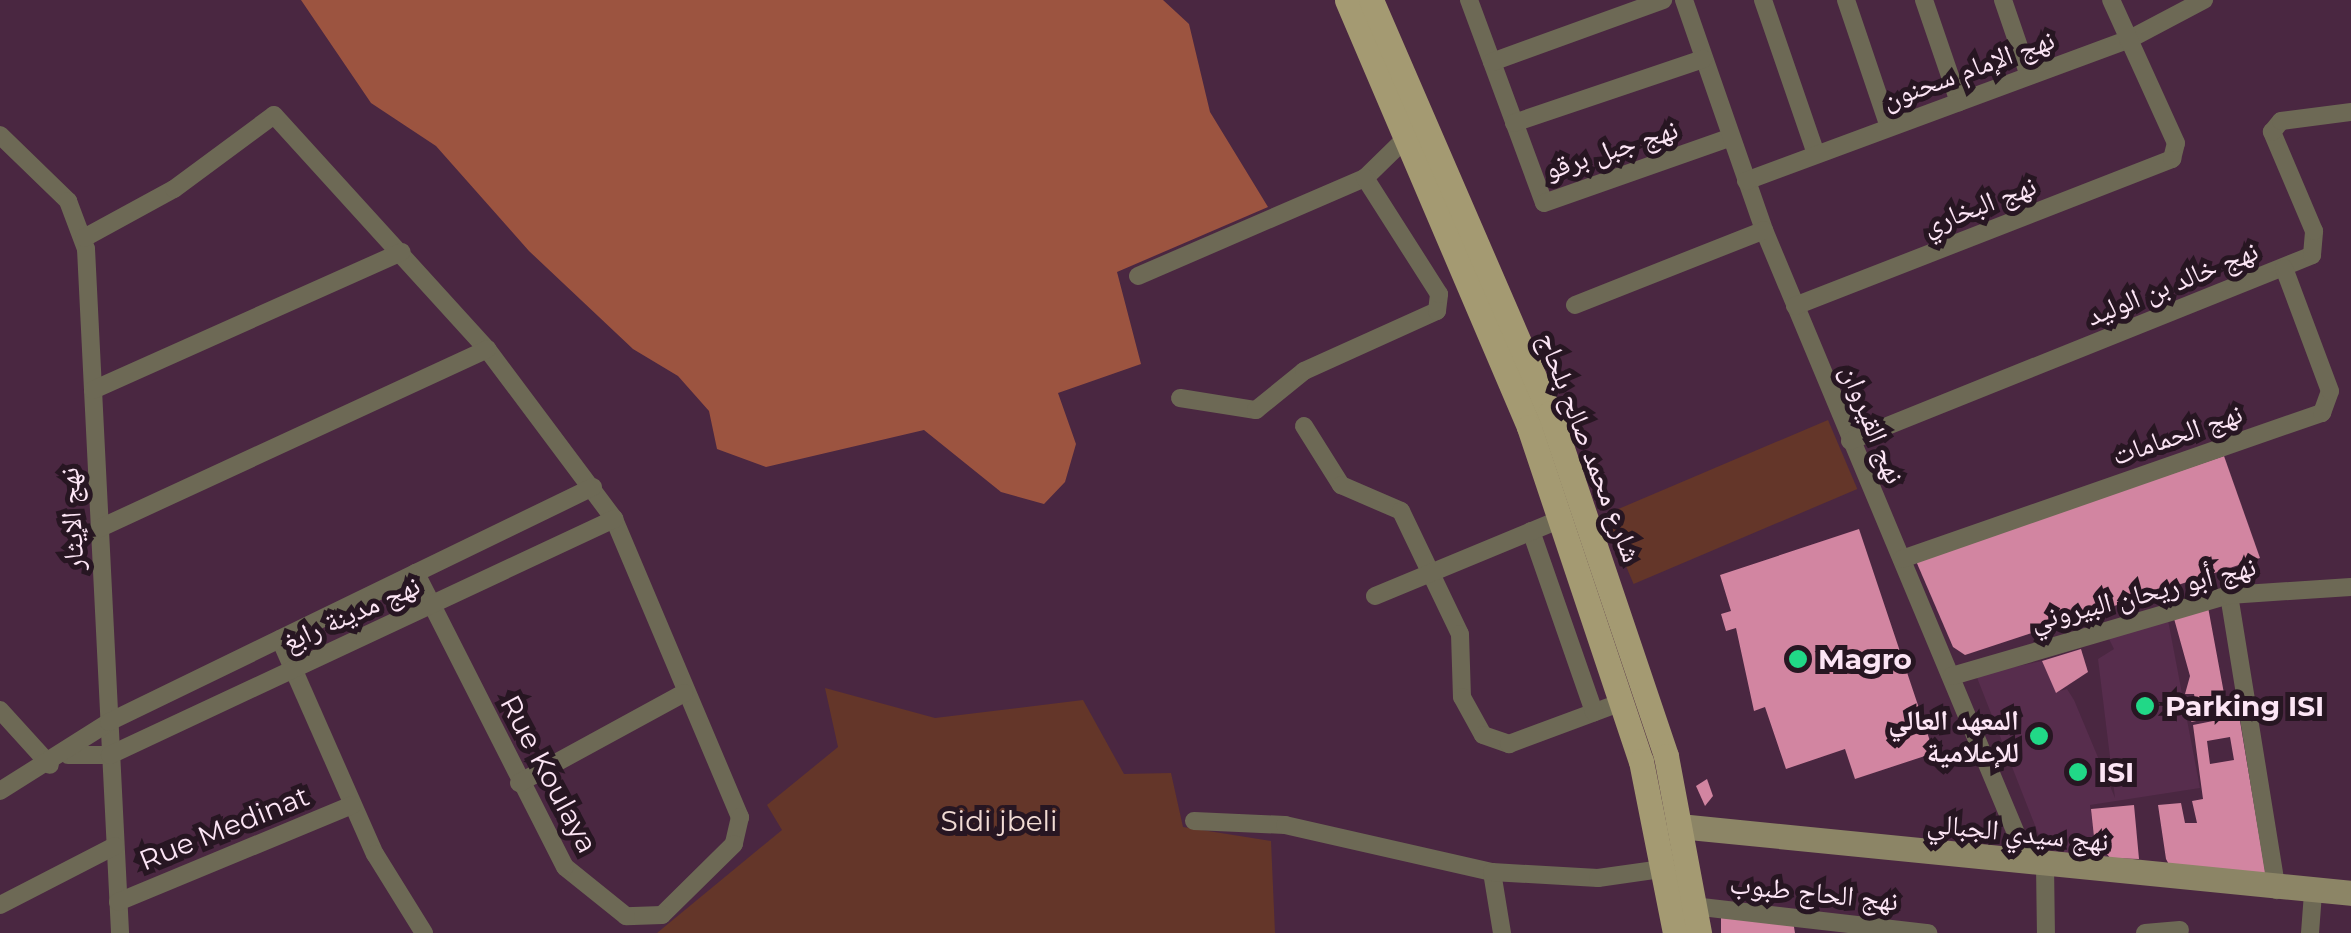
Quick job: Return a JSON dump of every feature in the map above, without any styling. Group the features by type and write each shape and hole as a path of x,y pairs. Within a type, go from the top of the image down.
{"main road":[{"name":"شارع محمد صالح بلحاج","path":"1346,0 1666,756 1699,933"},
{"name":"شارع محمد صالح بلحاج","path":"1371,0 1550,413 1573,530 1622,702 1674,933"}],"street":[{"name":"نهج جبل برقو","path":"1469,0 1539,197 1551,204 1729,138"},
{"path":"1492,62 1663,0"},
{"name":"نهج القيروان","path":"1684,0 1729,138 1850,441 2036,863"},
{"path":"1764,0 1816,154"},
{"path":"1846,0 1889,127"},
{"path":"1924,0 1959,102"},
{"path":"2002,0 2029,76"},
{"path":"2111,0 2128,40"},
{"name":"نهج الإمام سحنون","path":"1746,181 2128,40 2204,0"},
{"name":"نهج البخاري","path":"1795,306 2172,160 2176,148 2128,40"},
{"path":"1514,123 1704,59"},
{"name":"نهج خالد بن الوليد","path":"1850,441 2312,254 2315,240 2273,143 2274,125 2351,112"},
{"name":"Rue Koulaya","path":"84,238 187,180 271,114 402,252 487,349 614,519 740,830 658,918 626,916 576,880 519,783 416,573"},
{"name":"نهج الإيثار","path":"0,135 68,201 84,238 120,933"},
{"path":"1138,276 1365,178 1404,140"},
{"path":"1180,398 1256,410 1304,371 1436,312 1440,294 1365,178"},
{"path":"1575,305 1764,230"},
{"path":"93,390 402,252"},
{"name":"نهج الحمامات","path":"1902,559 2322,414 2330,390 2284,268"},
{"path":"98,530 487,349"},
{"path":"1304,426 1341,486 1401,510 1436,571 1460,634 1462,697 1484,735 1509,744 1622,702"},
{"name":"نهج مدينة رابغ","path":"68,755 109,722 593,487"},
{"name":"نهج مدينة رابغ","path":"110,755 614,519"},
{"path":"1375,596 1531,532 1573,530"},
{"path":"1531,532 1594,712"},
{"name":"نهج أبو ريحان البيروني","path":"1952,676 2229,595 2351,587"},
{"path":"2229,595 2277,890"},
{"path":"280,639 352,805 424,933"},
{"path":"519,783 684,693"},
{"path":"0,710 50,764"},
{"path":"0,791 68,755 110,755"},
{"name":"Rue Medinat","path":"118,902 352,805"},
{"path":"1194,821 1285,825 1492,872 1598,878 1662,869"},
{"name":"نهج سيدي الجبالي","path":"1679,826 2277,890 2351,893"},
{"path":"0,904 115,846"},
{"path":"2036,863 2046,933"},
{"path":"1492,872 1502,933"},
{"path":"2310,933 2312,893"},
{"name":"نهج الحاج طبوب","path":"1693,906 1797,926 1928,933"},
{"path":"2145,933 2180,930"}],"shaded area":[{"path":"301,0 1163,0 1189,24 1210,112 1268,207 1117,272 1141,364 1058,393 1076,444 1065,482 1044,504 1001,492 924,430 766,467 717,449 709,411 678,376 633,349 529,251 436,146 371,103"},
{"path":"2168,620 2200,788 2090,805 2094,837 2110,860 2045,851 1976,675 2042,661 2056,692 2067,689 2074,700 2115,798 2098,659 2114,649 2106,633"}],"green space":[{"path":"1828,420 1857,489 1634,584 1604,515"},
{"name":"Sidi jbeli","path":"825,688 935,718 1083,700 1124,774 1171,773 1183,827 1271,841 1275,933 657,933 782,830 767,805 838,747"}],"building":[{"path":"2224,456 2260,558 1965,655 1953,647 1916,561"},
{"path":"1859,529 1934,753 1855,779 1845,749 1786,769 1765,707 1754,711 1736,628 1726,631 1721,614 1731,611 1720,575"},
{"path":"2208,607 2228,715 2191,722 2197,711 2194,694 2185,694 2190,676 2173,615"},
{"path":"2081,649 2088,672 2056,693 2042,661"},
{"path":"2228,718 2240,721 2266,876 2172,870 2166,859 2158,805 2181,803 2185,823 2197,823 2192,801 2203,799 2193,725","holes":["2230,737 2234,760 2210,764 2207,741"]},
{"path":"1707,779 1713,796 1705,806 1696,786"},
{"path":"2134,805 2139,859 2110,858 2094,837 2091,809"},
{"path":"1721,918 1793,921 1795,933 1721,933"}],"place":[{"name":"Magro","path":"1798,659"},
{"name":"Parking ISI","path":"2145,706"},
{"name":"المعهد العالي للإعلامية","path":"2039,736"},
{"name":"ISI","path":"2078,772"}]}
